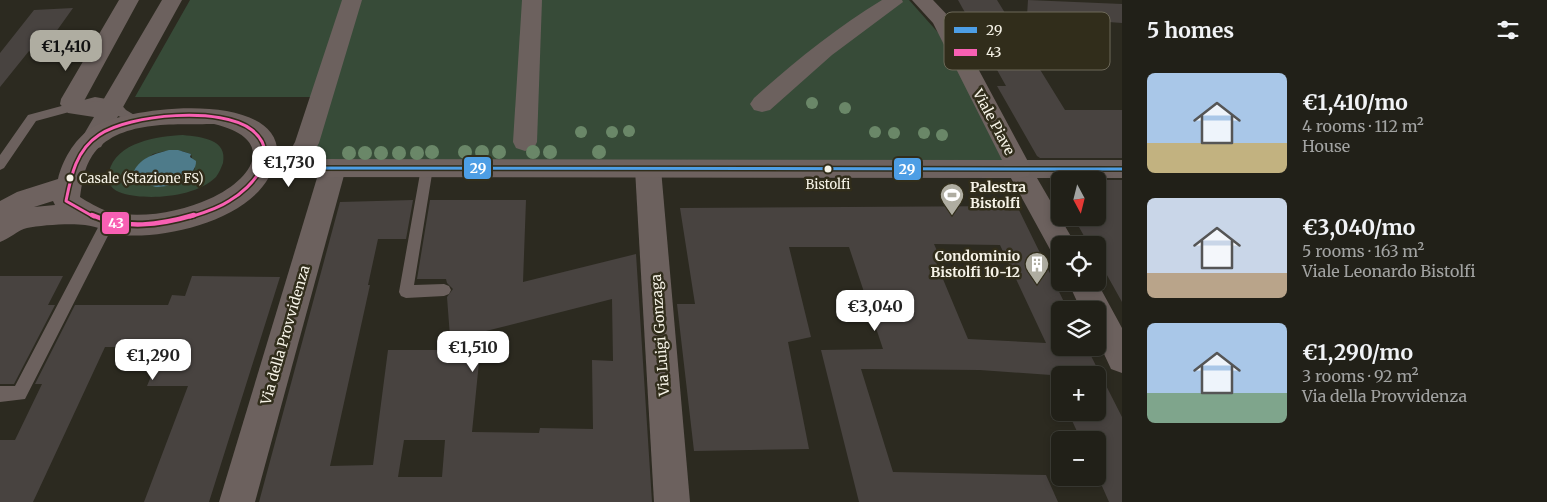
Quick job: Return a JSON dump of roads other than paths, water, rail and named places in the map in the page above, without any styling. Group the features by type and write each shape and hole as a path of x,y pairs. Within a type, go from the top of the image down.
{"street":[{"path":"111,109 105,111 82,110 74,107 72,99 129,0"},
{"path":"92,140 109,127 135,119 214,116 236,122 254,130 263,143 266,154 264,168 243,191 220,206 194,216 169,222 122,224 98,217 66,201 72,169 111,109 172,0"},
{"path":"301,154 307,144 352,0"},
{"path":"525,142 532,0"},
{"name":"Viale Piave","path":"922,0 944,24"},
{"path":"762,104 807,63 859,23 893,2"},
{"name":"Viale Piave","path":"968,70 1019,169"},
{"path":"264,168 1122,169"},
{"name":"Via della Provvidenza","path":"237,502 334,168"},
{"name":"Via Luigi Gonzaga","path":"648,169 672,502"},
{"path":"1019,169 1057,236"},
{"path":"5,217 26,198 68,186"},
{"path":"5,217 98,217"},
{"path":"1106,328 1122,359"}],"lane":[{"path":"0,165 32,118 74,107"},
{"path":"111,109 135,119"},
{"path":"427,168 406,292 444,290"},
{"path":"0,394 19,394 98,217"}],"water":[{"path":"169,150 178,150 191,154 190,157 196,161 188,176 170,185 155,187 139,182 140,179 137,178 134,171 140,162"}],"place":[{"name":"Bistolfi","path":"828,169"},
{"name":"Casale (Stazione FS)","path":"70,178"},
{"name":"Palestra Bistolfi","path":"952,216"},
{"name":"Condominio Bistolfi 10-12","path":"1037,285"}]}
